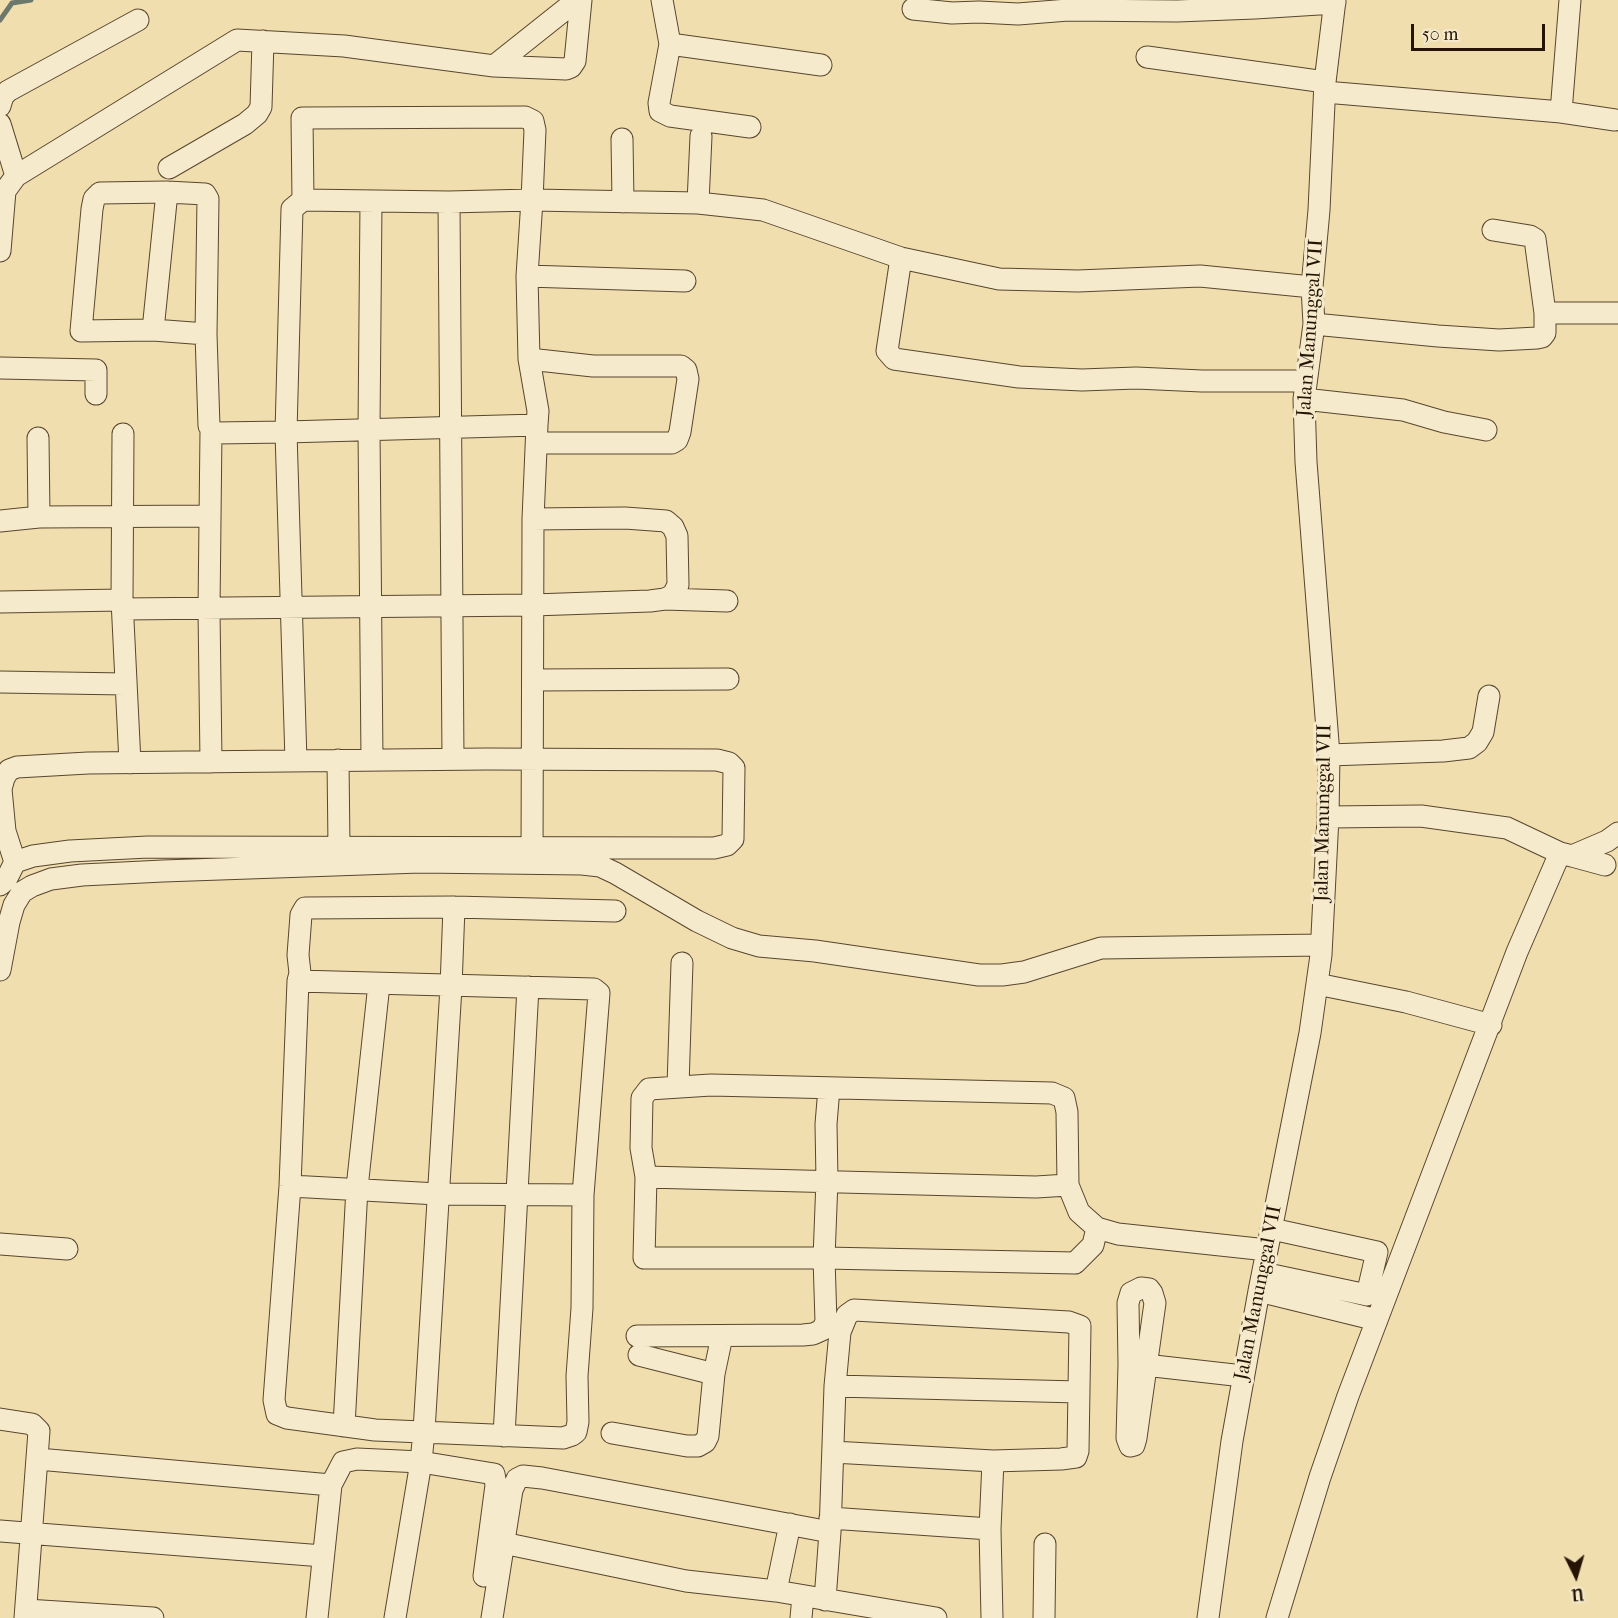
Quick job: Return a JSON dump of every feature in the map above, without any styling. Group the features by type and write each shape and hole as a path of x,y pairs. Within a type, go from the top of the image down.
{"street":[{"path":"7,186 237,40 344,46 494,66 566,69 571,67 574,61 579,0"},
{"path":"494,66 579,0"},
{"path":"662,0 670,44 659,103 660,111 670,116 750,127"},
{"path":"1561,112 1570,0"},
{"path":"913,9 952,13 1018,14 1068,10 1244,9 1335,2"},
{"name":"Jalan Manunggal VII","path":"1208,1618 1232,1441 1310,1033 1322,945 1329,755 1306,462 1305,390 1314,324 1312,286 1319,210 1325,87 1335,2"},
{"path":"0,106 3,96 8,91 138,20"},
{"path":"169,168 245,124 257,114 261,107 263,41"},
{"path":"670,44 821,65"},
{"path":"1147,57 1325,87 1561,112 1615,120"},
{"path":"303,200 302,118 525,117 533,120 535,130 527,276 530,359 538,411 533,519 532,855"},
{"path":"0,124 7,186 0,251"},
{"path":"698,203 701,136"},
{"path":"622,139 623,202"},
{"path":"153,330 167,192"},
{"path":"206,334 153,330 81,332 92,210 94,199 100,193 205,194 208,199 206,334 211,430 209,610 211,762"},
{"path":"296,761 286,432 292,209 303,200 698,203 763,210 901,258 1010,281 1113,281 1200,276 1312,286"},
{"path":"370,201 369,429 372,760"},
{"path":"449,202 453,759"},
{"path":"1314,324 1499,340 1542,337 1545,333 1545,313 1535,239 1530,236 1493,230"},
{"path":"901,258 887,351 894,359 1019,377 1082,380 1136,378 1305,390 1486,430"},
{"path":"527,276 685,281"},
{"path":"1545,313 1618,313"},
{"path":"211,430 215,433 452,427 672,443 677,440 688,379 686,370 681,366 593,366 530,359"},
{"path":"0,368 96,370 96,394"},
{"path":"123,435 123,605 130,763"},
{"path":"38,438 39,517"},
{"path":"0,521 39,517 210,516"},
{"path":"533,519 625,518 666,521 673,527 677,536 680,569 678,585 673,595 665,599"},
{"path":"0,602 209,610 533,605 665,599 727,601"},
{"path":"533,680 728,679"},
{"path":"0,682 125,684"},
{"path":"1329,755 1469,748 1477,742 1483,732 1489,696"},
{"path":"0,885 6,880 15,862 5,831 2,797 4,778 9,770 30,766 533,759 717,760 729,763 734,768 733,839 727,845 714,848 82,875 51,879 22,892 14,905 0,970"},
{"path":"339,760 339,847"},
{"path":"1328,817 1420,816 1507,828 1566,855 1605,865"},
{"path":"1277,1618 1320,1477 1517,952 1566,855 1607,841 1618,833"},
{"path":"15,862 33,856 70,851 148,847 339,847 532,855 600,867 615,873 697,921 732,938 759,946 815,951 979,975 1024,972 1101,948 1322,945"},
{"path":"298,981 452,987 594,989 598,993 583,1195 582,1308 579,1330 577,1428 572,1436 563,1438 375,1430 287,1418 277,1414 274,1400 290,1186 298,981 300,973 298,955 301,915 305,908 454,907 615,911"},
{"path":"395,1618 424,1431 452,987 454,907"},
{"path":"678,1086 682,963"},
{"path":"344,1425 357,1188 379,984"},
{"path":"1317,984 1406,1002 1491,1024"},
{"path":"504,1436 528,987"},
{"path":"1097,1228 1093,1245 1075,1263 824,1258 644,1258 646,1177 642,1148 642,1098 649,1089 711,1085 1052,1093 1064,1098 1067,1112 1068,1185 1079,1212 1097,1228 1118,1234 1267,1250"},
{"path":"714,1374 638,1345 722,1336 813,1334 822,1330 826,1322 824,1258 827,1180 826,1124 829,1088"},
{"path":"646,1177 1016,1186 1068,1185"},
{"path":"290,1186 438,1194 583,1195"},
{"path":"1261,1282 1367,1295 1377,1252 1272,1229"},
{"path":"0,1244 67,1249"},
{"path":"1261,1282 1377,1320"},
{"path":"1141,1288 1149,1289 1155,1299 1145,1365 1136,1438 1134,1445 1130,1446 1127,1438 1128,1303 1131,1293 1141,1288"},
{"path":"825,1600 835,1386 840,1332 847,1315 854,1310 1069,1322 1080,1326 1076,1457 993,1461 833,1452"},
{"path":"612,1433 687,1446 703,1444 708,1436 714,1374 722,1336"},
{"path":"1145,1365 1244,1376"},
{"path":"835,1386 1079,1392"},
{"path":"0,1419 32,1424 39,1431 25,1614 153,1618"},
{"path":"38,1459 331,1485"},
{"path":"317,1618 331,1485 343,1462 357,1459 421,1462 494,1474 496,1479 490,1618"},
{"path":"992,1618 990,1528 993,1461"},
{"path":"490,1618 512,1490 517,1479 523,1476 790,1524 990,1528"},
{"path":"776,1591 790,1524"},
{"path":"0,1531 323,1556"},
{"path":"503,1544 686,1581 776,1591 936,1618"},
{"path":"1044,1618 1045,1544"},
{"path":"801,1618 803,1596"}],"waterway":[{"path":"0,20 12,3 31,0"}]}
